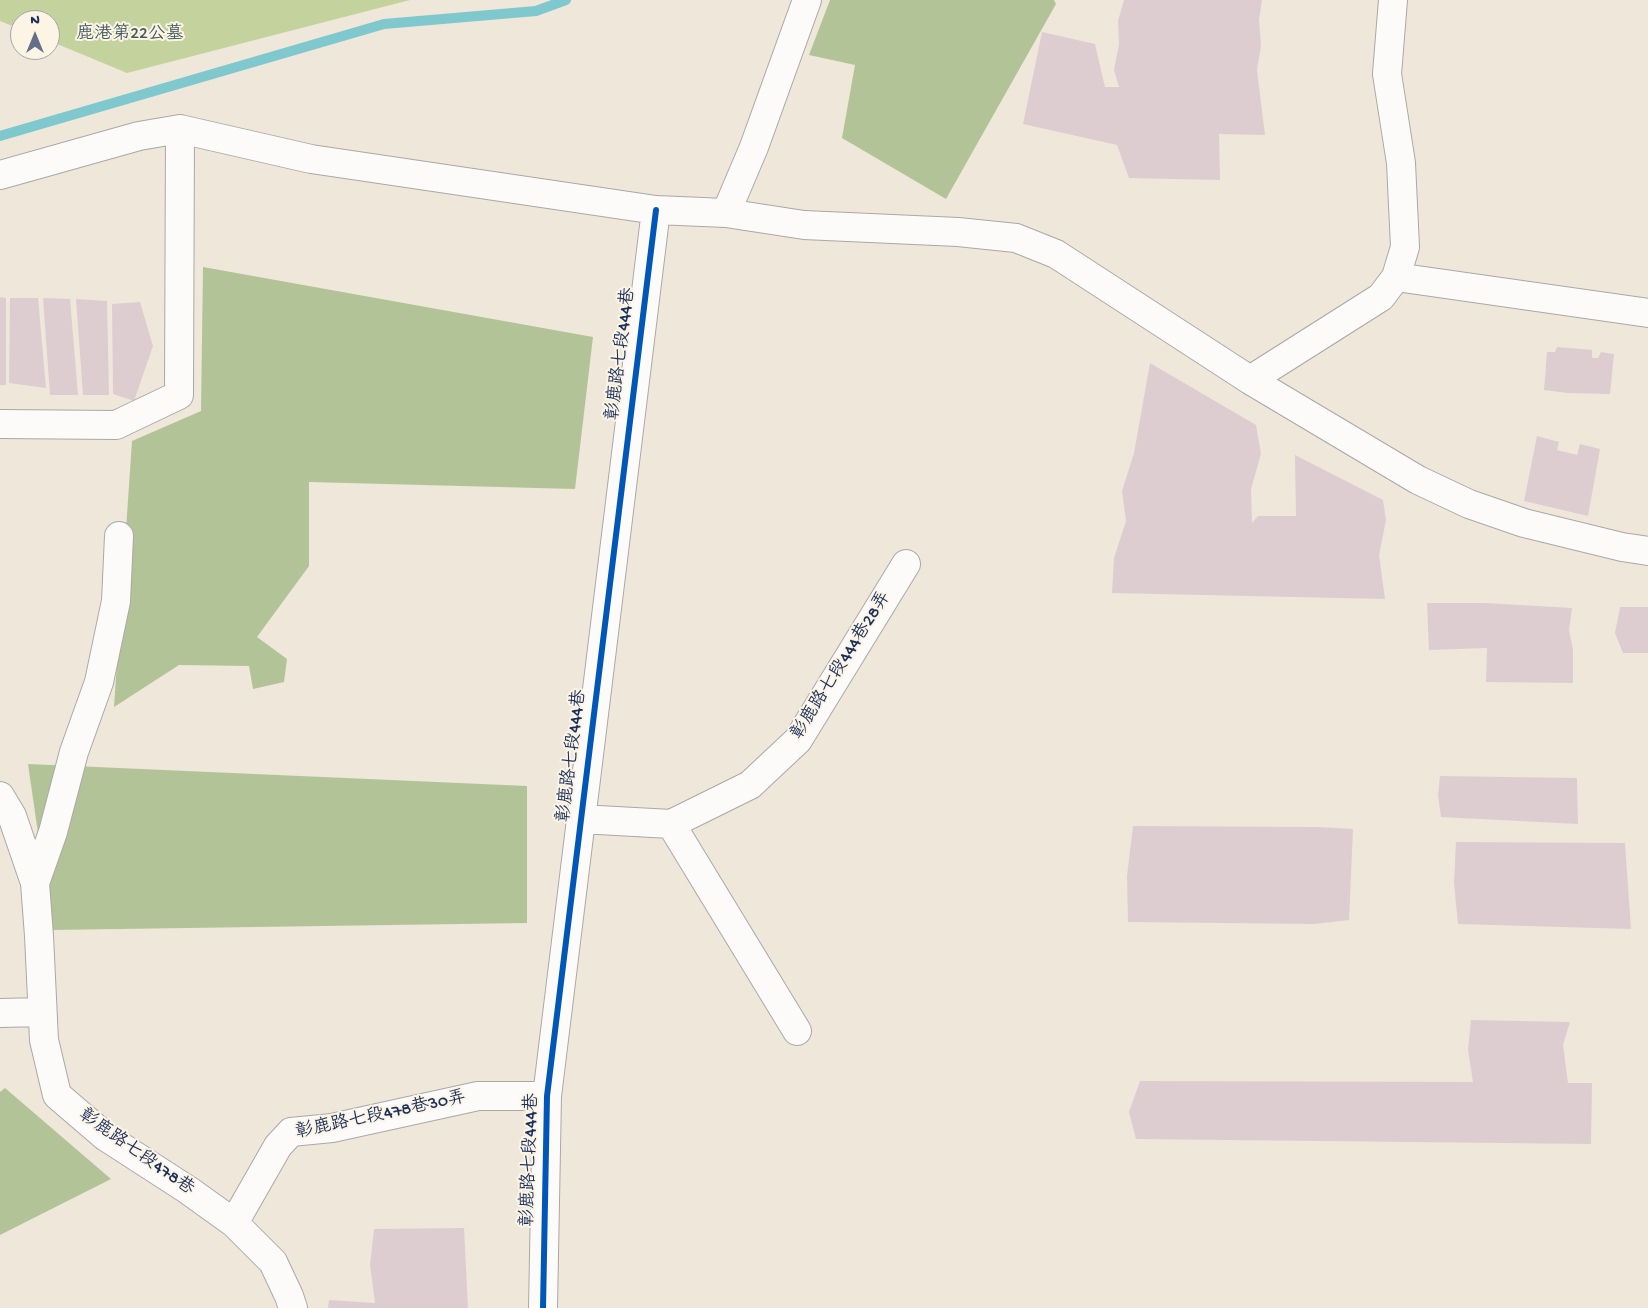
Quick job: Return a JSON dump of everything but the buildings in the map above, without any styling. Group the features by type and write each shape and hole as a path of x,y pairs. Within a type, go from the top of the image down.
{"street":[{"path":"726,213 754,147 808,0"},
{"path":"1250,380 1380,297 1396,277 1405,247 1401,163 1386,74 1393,0"},
{"path":"0,424 116,425 179,395 180,129"},
{"path":"0,174 139,136 180,129 311,159 656,210 726,213 804,225 958,232 1016,238 1056,254 1250,380 1418,480 1469,504 1524,523 1622,547 1648,550"},
{"name":"彰鹿路七段444巷","path":"543,1308 547,1096 656,210"},
{"path":"1396,277 1648,313"},
{"path":"35,883 53,832 74,752 99,682 116,600 120,536"},
{"name":"彰鹿路七段444巷28弄","path":"580,819 670,824 750,785 798,740 906,564"},
{"name":"彰鹿路七段478巷","path":"0,796 12,816 35,883 44,1040 57,1095 106,1137 188,1190 234,1223 273,1262 293,1308"},
{"path":"670,824 797,1031"},
{"path":"0,1013 42,1012"},
{"name":"彰鹿路七段478巷30弄","path":"234,1223 278,1146 291,1132 332,1128 478,1096 547,1096"}],"green space":[{"name":"鹿港第22公墓","path":"0,0 410,0 127,73 60,45 60,10 10,10 10,25 0,21"},
{"path":"830,0 1054,0 1056,4 946,199 842,138 855,65 809,55"},
{"path":"203,267 593,337 575,489 309,482 309,566 257,637 287,659 284,682 253,689 249,666 179,665 114,707 132,441 201,411"},
{"path":"28,764 527,786 527,923 52,930"},
{"path":"5,1088 111,1179 0,1235 0,1092"}],"waterway":[{"path":"0,136 384,24 536,11 566,0"}],"cycle path":[{"path":"543,1308 547,1096 656,210"}]}
